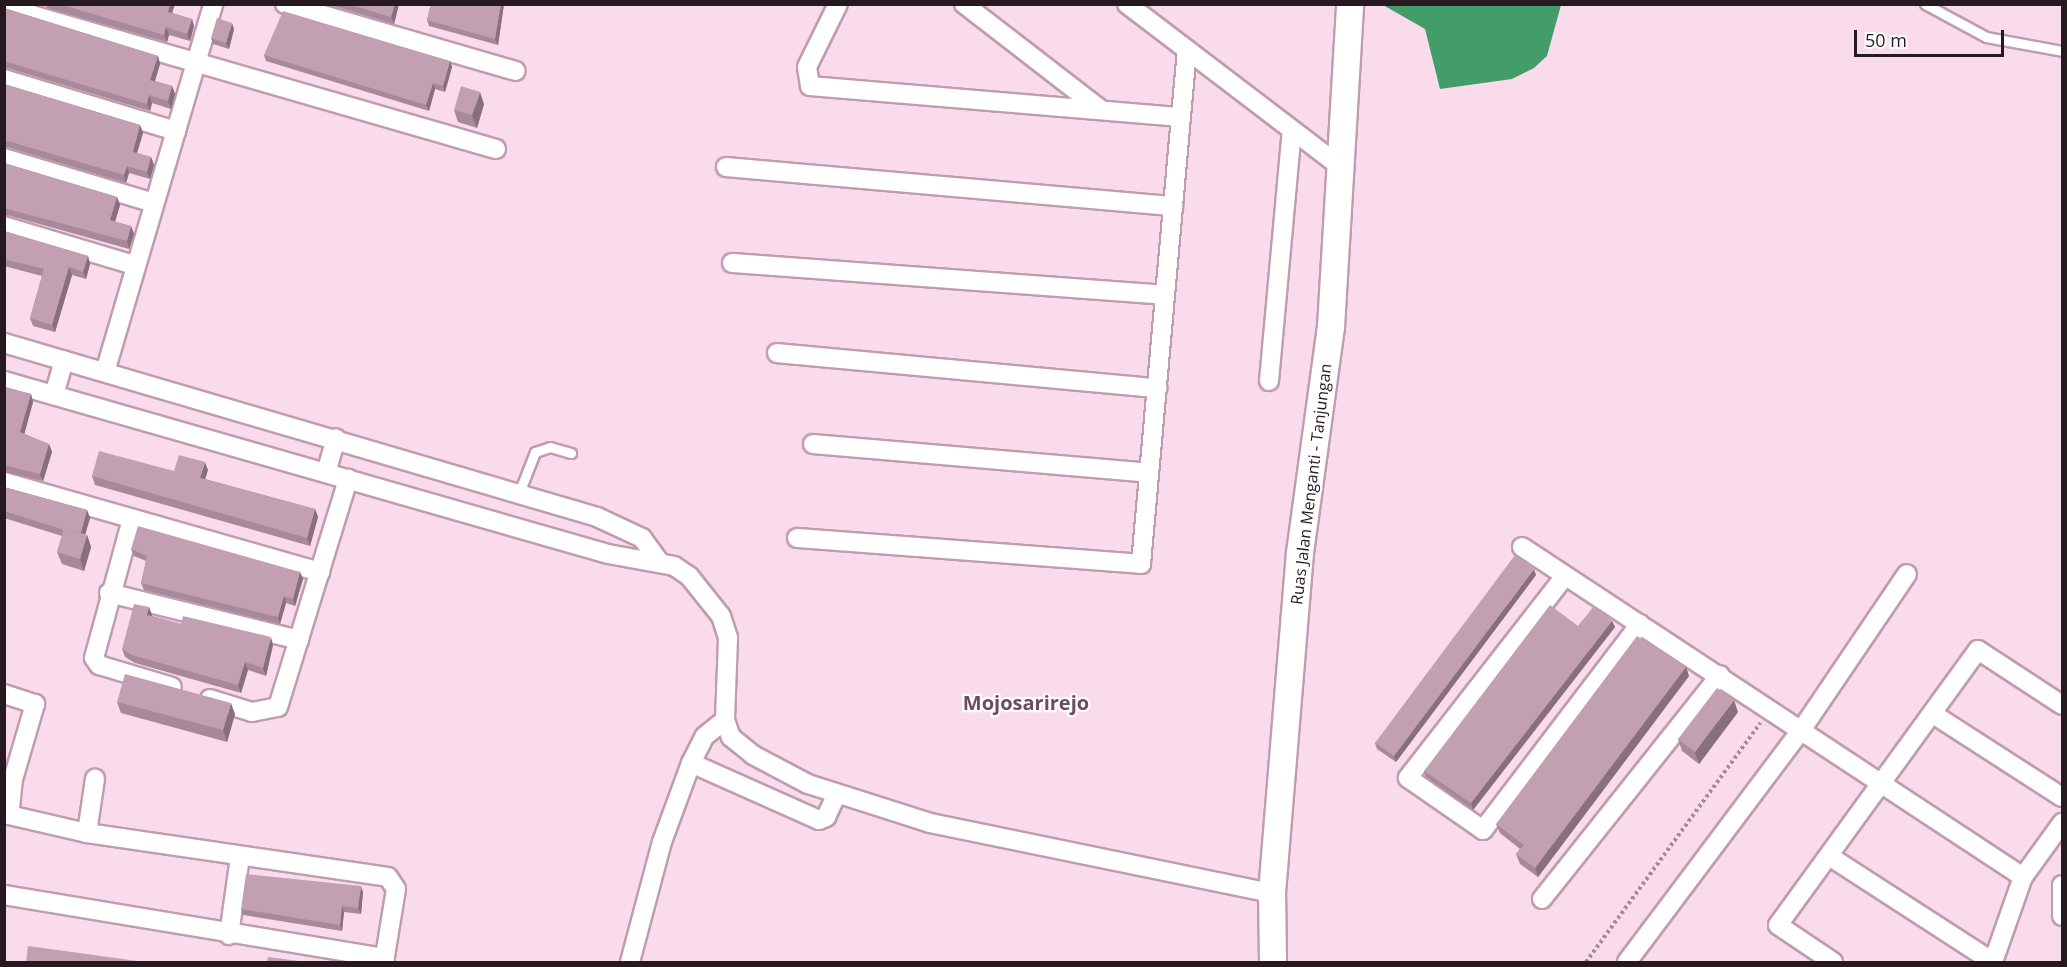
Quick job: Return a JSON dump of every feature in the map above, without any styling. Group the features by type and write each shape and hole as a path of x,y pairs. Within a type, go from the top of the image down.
{"main road":[{"name":"Ruas Jalan Menganti - Tanjungan","path":"1273,963 1272,893 1300,554 1331,327 1350,4"}],"street":[{"path":"105,372 134,265 198,61 213,4"},
{"path":"285,4 515,71"},
{"path":"838,4 807,67 810,86 1181,117"},
{"path":"1127,4 1341,167"},
{"path":"964,5 1100,109"},
{"path":"4,7 198,61 496,149"},
{"path":"797,538 1141,564 1187,50"},
{"path":"4,79 176,131"},
{"path":"1269,381 1292,130"},
{"path":"4,158 154,203"},
{"path":"726,167 1173,206"},
{"path":"4,226 134,265"},
{"path":"732,263 1165,295"},
{"path":"4,343 519,493 642,538 658,560"},
{"path":"777,353 1157,388"},
{"path":"54,395 64,360"},
{"path":"4,381 616,556 658,560 689,576 721,616 729,661 725,720 731,737 753,755 837,793 930,823 1272,893"},
{"path":"326,473 336,438"},
{"path":"813,444 1149,473"},
{"path":"132,519 95,647 99,665 252,712 278,707 348,479"},
{"path":"4,482 320,572"},
{"path":"1522,547 1802,729 2023,877"},
{"path":"1627,963 1802,729 1907,574"},
{"path":"1565,576 1408,778 1483,830 1640,624"},
{"path":"109,593 299,640"},
{"path":"1833,963 1778,925 1883,784 1978,650 2062,705"},
{"path":"1542,899 1720,675"},
{"path":"4,694 35,704 9,778 9,815 87,833 388,877 396,889 384,960 4,895"},
{"path":"1933,714 2062,797"},
{"path":"630,963 662,842 691,763 705,736 725,720"},
{"path":"691,763 819,820 826,817 837,793"},
{"path":"87,833 95,779"},
{"path":"1829,856 1993,963 2023,877 2062,823"},
{"path":"229,934 240,857"},
{"path":"2062,885 2062,916"}],"lane":[{"path":"1925,4 1986,37 2062,51"},
{"path":"519,493 535,452 550,447 571,453"}],"path":[{"path":"1586,963 1771,709"}],"shaded area":[{"path":"1383,5 1561,5 1547,56 1534,68 1512,79 1440,89 1425,29"}],"building":[{"path":"59,4 170,4 168,12 192,19 187,34 166,27 164,35"},
{"path":"348,4 395,4 391,17"},
{"path":"431,4 501,4 495,39 427,20"},
{"path":"4,8 158,56 150,80 172,86 168,101 149,95 147,104 4,61"},
{"path":"283,11 450,61 443,86 433,83 426,105 264,55"},
{"path":"217,18 232,23 226,43 211,38"},
{"path":"4,84 140,125 133,152 151,157 147,172 127,166 124,175 4,140"},
{"path":"461,86 480,92 472,115 454,110"},
{"path":"4,163 117,197 110,220 131,226 127,241 4,208"},
{"path":"4,231 88,256 83,272 69,267 52,325 30,318 44,269 4,259"},
{"path":"5,387 31,394 20,432 49,444 40,474 4,465"},
{"path":"99,451 174,471 179,455 205,462 200,478 315,509 307,538 92,476"},
{"path":"4,487 87,510 81,533 4,511"},
{"path":"138,526 300,572 293,599 284,596 278,617 141,583 147,556 131,549"},
{"path":"64,528 87,535 80,559 57,552"},
{"path":"1515,555 1534,569 1394,756 1375,743"},
{"path":"134,604 149,607 147,615 181,624 183,616 271,637 263,668 245,662 238,685 132,655 122,649"},
{"path":"1550,605 1578,626 1594,606 1612,621 1471,803 1424,771"},
{"path":"1637,636 1686,667 1535,868 1516,854 1524,845 1496,824"},
{"path":"125,674 231,703 223,730 117,702"},
{"path":"1717,688 1734,700 1695,752 1678,739"},
{"path":"246,874 361,886 358,908 342,906 340,925 241,909"},
{"path":"28,946 152,963 26,963"},
{"path":"268,957 315,963 267,963"}],"district":[{"name":"Mojosarirejo","path":"1026,702"}]}
